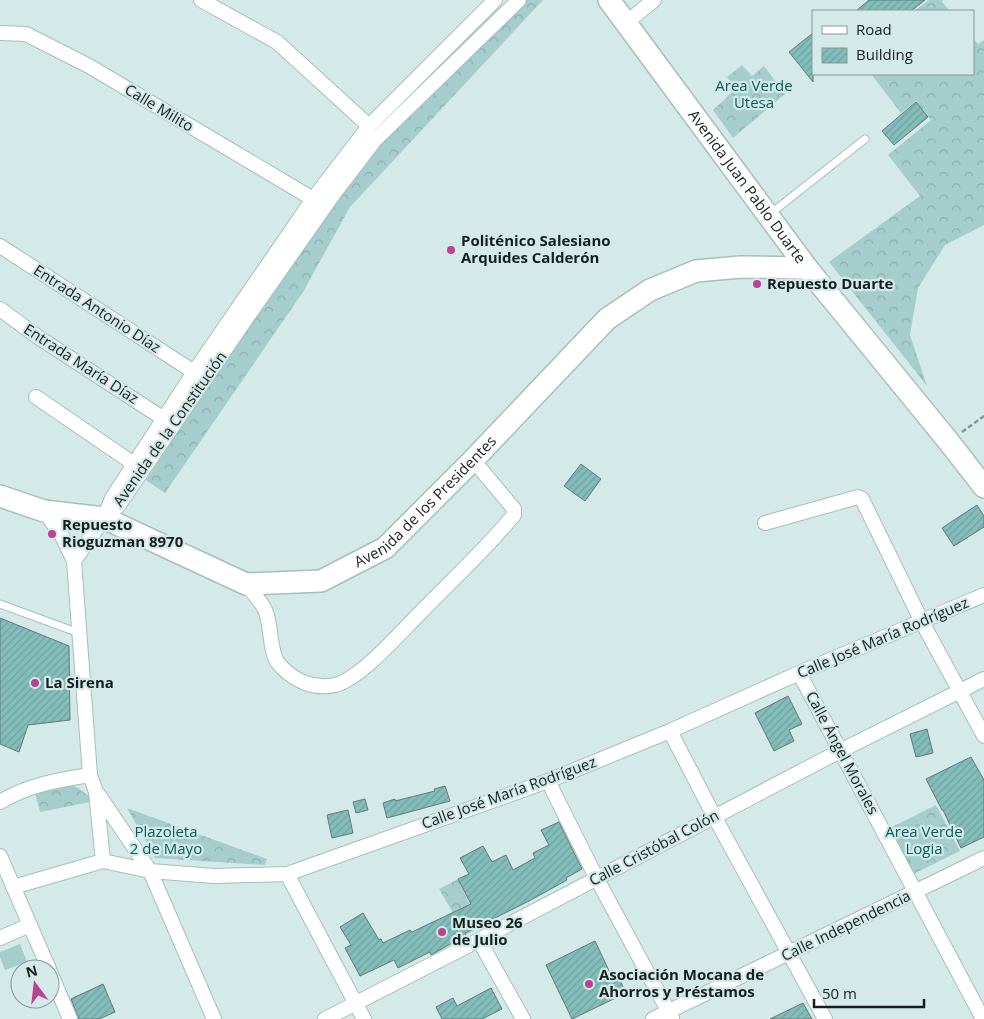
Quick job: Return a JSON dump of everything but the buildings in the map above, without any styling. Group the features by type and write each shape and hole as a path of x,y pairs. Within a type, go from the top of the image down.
{"main road":[{"name":"Avenida Juan Pablo Duarte","path":"609,0 806,268 984,487"},
{"name":"Avenida de los Presidentes","path":"0,496 44,511 104,518 246,584 321,581 385,548 473,460 607,319 650,290 696,272 741,267 806,268"}],"street":[{"path":"201,0 277,42 369,126"},
{"name":"Avenida de la Constitución","path":"104,518 112,498 194,372 313,198 369,126 495,0"},
{"name":"Avenida de la Constitución","path":"104,518 118,506 333,195 375,140 519,0"},
{"path":"626,23 654,0"},
{"name":"Calle Milito","path":"0,34 26,34 89,66 313,198"},
{"name":"Entrada Antonio Díaz","path":"0,246 194,372"},
{"name":"Entrada María Díaz","path":"0,309 38,337 164,418"},
{"path":"36,397 134,464"},
{"path":"246,584 266,611 278,664 298,680 309,685 329,686 346,681 390,643 514,515 514,509 473,460"},
{"path":"765,523 860,498 922,622 984,736"},
{"path":"44,511 62,536 74,561 90,774 96,792 103,861"},
{"path":"74,561 104,518"},
{"name":"Calle José María Rodríguez","path":"13,887 103,861 150,870 214,876 286,874 548,781 670,731 799,673 984,595"},
{"name":"Calle Ángel Morales","path":"799,673 979,1016"},
{"name":"Calle Cristóbal Colón","path":"325,1019 714,816 984,679"},
{"path":"670,731 714,816 825,1019"},
{"path":"0,802 30,788 52,781 90,774"},
{"path":"548,781 596,879 671,1015"},
{"path":"96,792 150,870 214,1019"},
{"path":"0,856 44,959"},
{"name":"Calle Independencia","path":"653,1019 671,1015 789,953 984,858"},
{"path":"286,874 364,1019"},
{"path":"0,938 30,925"},
{"path":"479,940 523,1019"},
{"path":"60,996 70,1019"}],"lane":[{"path":"768,216 865,139"},
{"path":"0,604 80,633"}],"path":[{"path":"949,442 984,416"}],"green space":[{"path":"519,0 543,0 350,207 303,292 165,493 146,480 333,195 375,140"},
{"path":"929,0 943,0 942,2 949,10 915,10"},
{"path":"974,39 978,44 984,40 984,225 945,245 918,288 910,335 927,386 829,262 920,196 888,155 931,120 916,101 901,113 872,75 974,75"},
{"name":"Area Verde Utesa","path":"742,65 752,76 764,66 785,94 733,138 713,110 736,89 727,77"},
{"path":"67,783 90,797 90,802 40,812 34,789"},
{"name":"Area Verde Logia","path":"936,805 960,851 913,874 888,829"},
{"name":"Plazoleta 2 de Mayo","path":"127,808 267,859 265,865 155,858"},
{"path":"458,879 480,927 466,935 439,889"},
{"path":"20,944 26,959 10,959 10,968 5,970 0,952"}],"place":[{"name":"Politénico Salesiano Arquides Calderón","path":"451,250"},
{"name":"Repuesto Duarte","path":"757,284"},
{"name":"Repuesto Rioguzman 8970","path":"52,534"},
{"name":"La Sirena","path":"35,683"},
{"name":"Museo 26 de Julio","path":"442,932"},
{"name":"Asociación Mocana de Ahorros y Préstamos","path":"589,984"}]}
